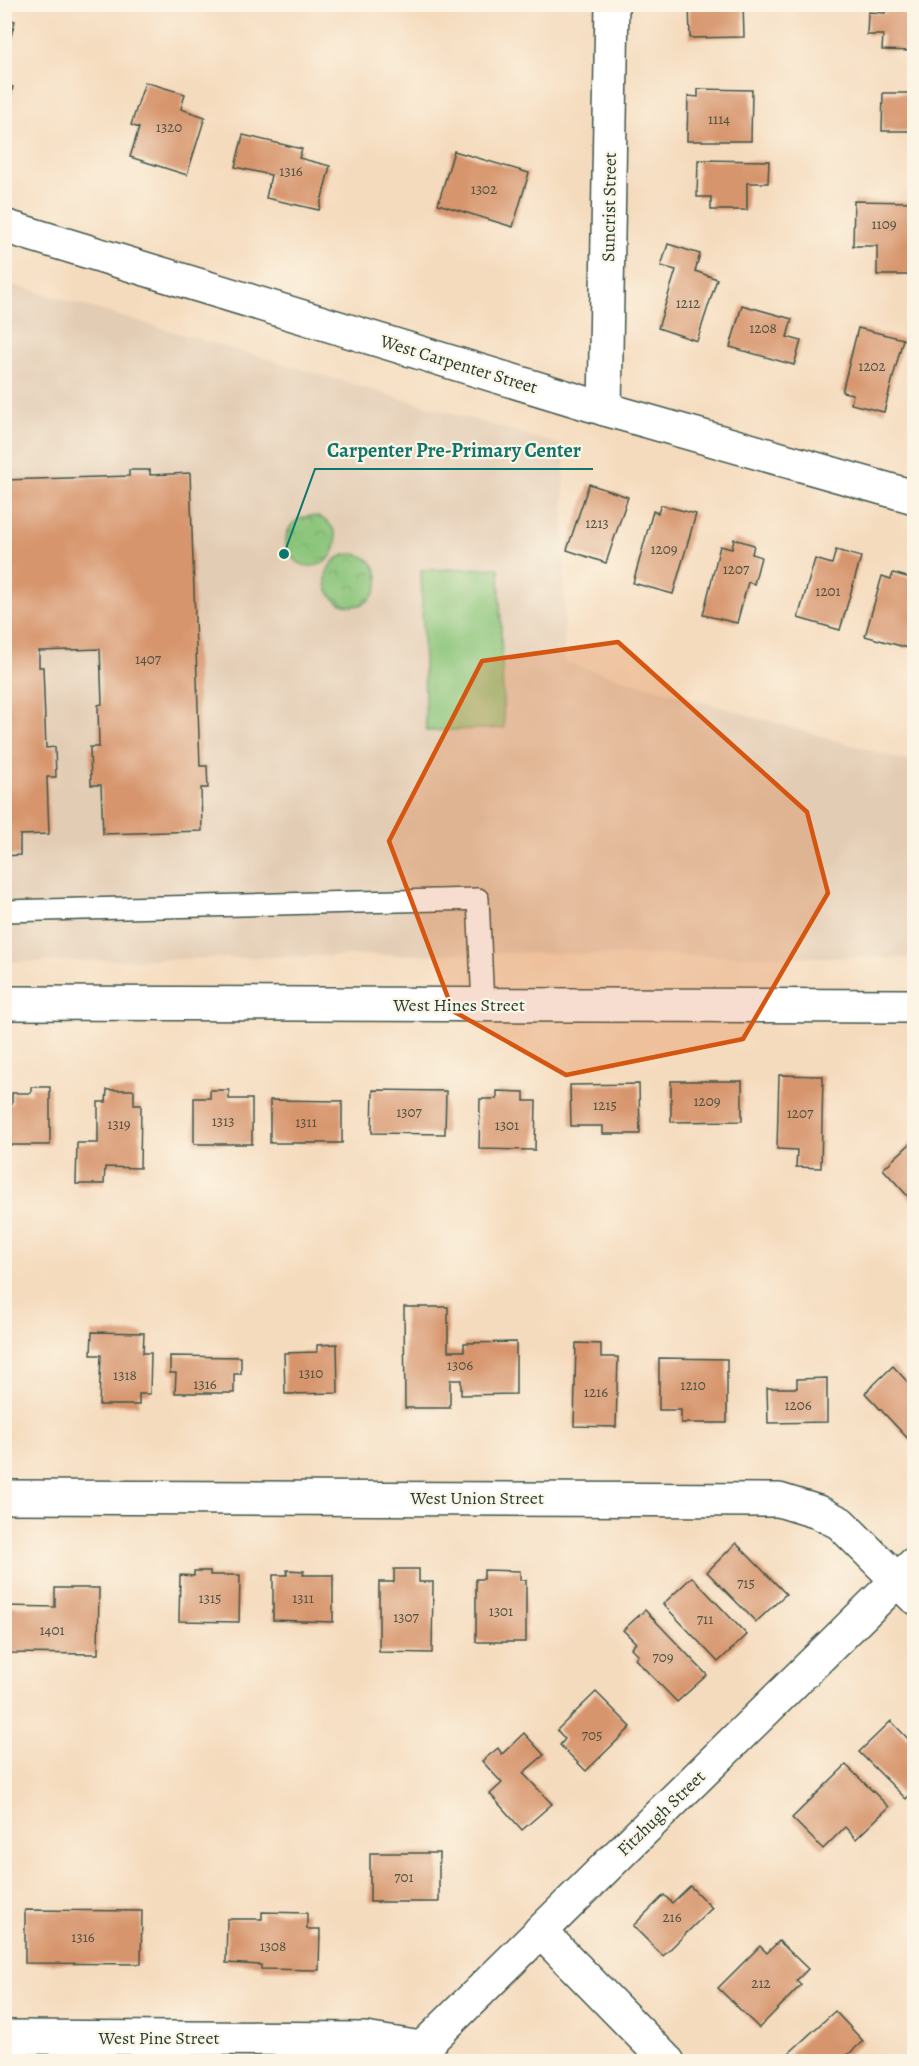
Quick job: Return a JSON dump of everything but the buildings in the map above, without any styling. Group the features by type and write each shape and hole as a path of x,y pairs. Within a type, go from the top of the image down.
{"street":[{"name":"Suncrist Street","path":"605,409 612,4"},
{"name":"West Carpenter Street","path":"4,226 605,409 915,497"},
{"name":"West Hines Street","path":"4,1003 915,1006"},
{"name":"West Union Street","path":"4,1497 761,1499 796,1504 840,1523 909,1581"},
{"name":"Fitzhugh Street","path":"414,2055 540,1931 909,1581"},
{"path":"540,1931 668,2061"},
{"name":"West Pine Street","path":"4,2037 365,2039 414,2055"}],"lane":[{"path":"4,911 478,899 483,1005"}],"highlighted area":[{"path":"618,642 807,812 828,893 743,1039 566,1075 453,1011 389,841 482,661"}],"shaded area":[{"path":"4,282 564,446 564,662 914,763 914,958 502,953 5,962"}],"green space":[{"path":"306,516 316,516 329,523 336,536 336,546 329,559 316,566 306,566 297,562 290,555 286,546 286,536 290,527 297,520"},
{"path":"352,554 362,556 370,562 376,570 378,580 376,590 370,598 362,604 352,606 342,604 334,598 328,590 326,580 328,570 334,562 342,556"},
{"path":"499,568 504,728 426,731 421,570"}],"place":[{"name":"Carpenter Pre-Primary Center","path":"284,554"}]}
